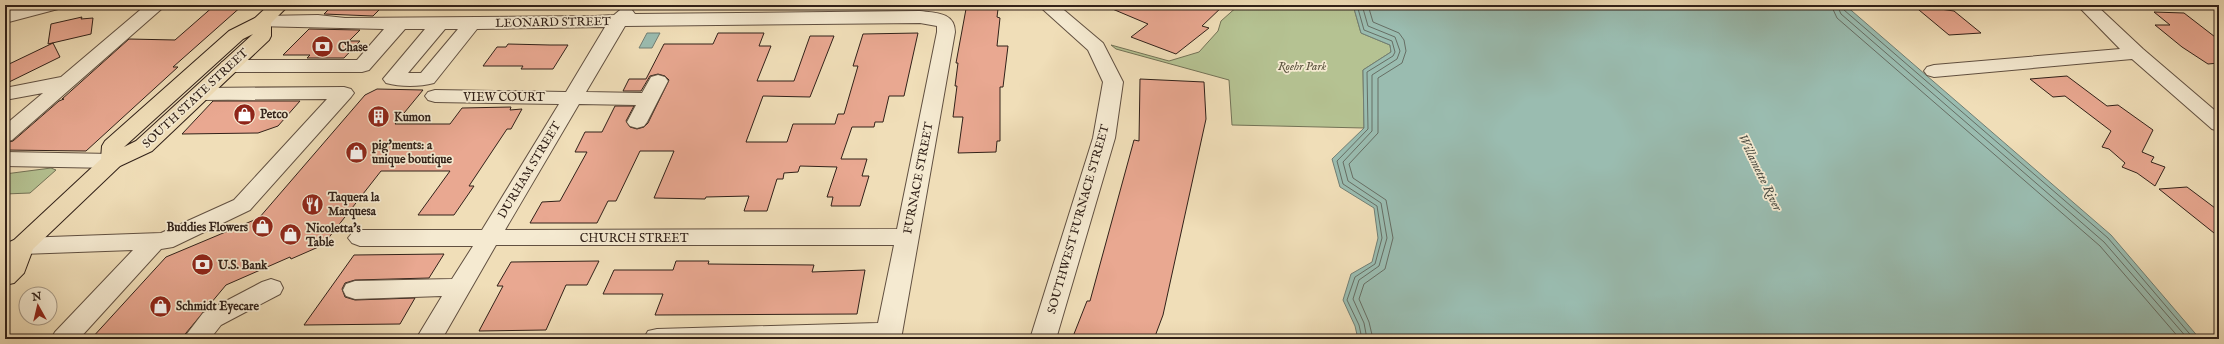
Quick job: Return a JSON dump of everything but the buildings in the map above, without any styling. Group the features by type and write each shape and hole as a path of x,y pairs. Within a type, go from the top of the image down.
{"main road":[{"name":"SOUTH STATE STREET","path":"112,161 113,146 236,34 262,22 280,5"},
{"name":"SOUTH STATE STREET","path":"5,277 15,267 13,250 112,161 144,146 262,36 262,22"}],"street":[{"path":"5,17 52,5"},
{"path":"5,136 157,5"},
{"name":"DURHAM STREET","path":"429,339 618,21 635,5"},
{"name":"SOUTHWEST FURNACE STREET","path":"1043,339 1104,138 1113,82 1096,47 1047,5"},
{"path":"2086,5 2136,53 2219,124"},
{"name":"LEONARD STREET","path":"262,22 318,21 335,24 399,24 618,21 848,11 920,16 943,12"},
{"name":"FURNACE STREET","path":"889,336 946,32 943,12"},
{"path":"440,23 393,79 428,79 472,23"},
{"path":"229,66 362,66 399,24"},
{"path":"1934,71 2136,53"},
{"path":"637,122 658,81"},
{"path":"5,94 68,82"},
{"path":"13,250 153,243 180,236 242,204 344,93 200,94"},
{"name":"VIEW COURT","path":"435,96 572,97 594,100 649,99"},
{"path":"5,159 112,161"},
{"name":"CHURCH STREET","path":"360,238 489,239 907,237"},
{"path":"64,339 153,243"},
{"path":"355,290 460,287"},
{"path":"196,339 212,319 271,288"},
{"path":"657,338 889,336"}],"green space":[{"name":"Roehr Park","path":"1239,5 1353,5 1361,33 1390,45 1391,52 1363,70 1364,128 1232,125 1229,80 1116,49 1111,45 1169,61 1199,52 1218,31 1221,21"},
{"path":"51,168 56,170 30,193 5,194 5,174"}],"water":[{"name":"Willamette River","path":"1353,5 1845,5 2111,235 2200,339 1358,339 1355,326 1343,300 1351,274 1372,262 1378,238 1374,208 1340,187 1332,159 1364,128 1363,70 1391,52 1390,45 1361,33"},
{"path":"647,33 660,33 652,48 639,48"}],"place":[{"name":"Chase","path":"322,47"},
{"name":"Petco","path":"245,114"},
{"name":"Kumon","path":"378,117"},
{"name":"pig'ments: a unique boutique","path":"356,152"},
{"name":"Taquera la Marquesa","path":"313,204"},
{"name":"Buddies Flowers","path":"263,227"},
{"name":"Nicoletta's Table","path":"291,235"},
{"name":"U.S. Bank","path":"202,265"},
{"name":"Schmidt Eyecare","path":"160,306"}]}
